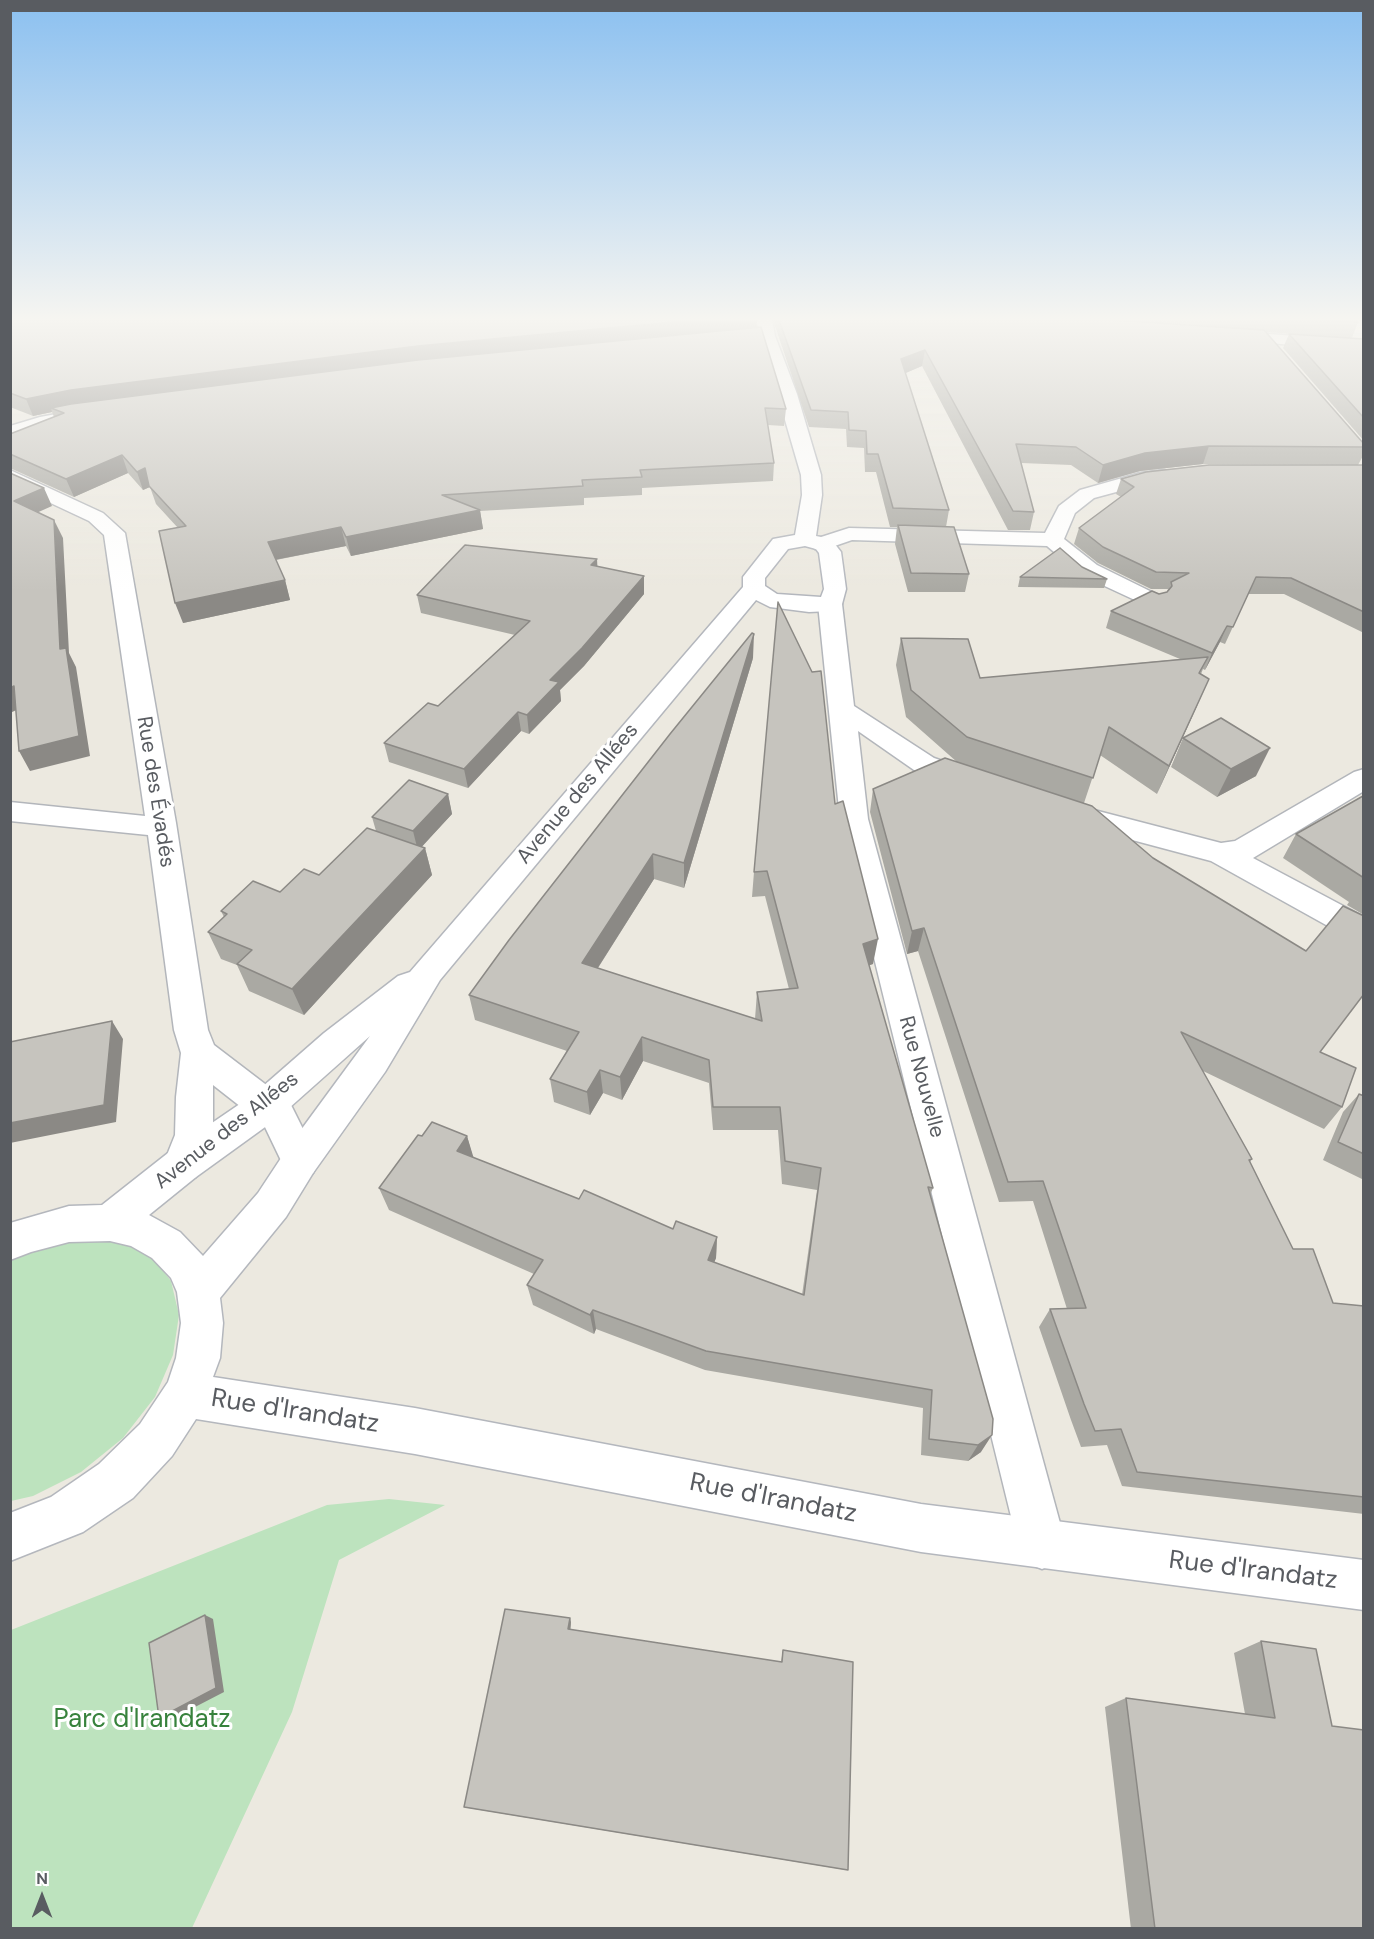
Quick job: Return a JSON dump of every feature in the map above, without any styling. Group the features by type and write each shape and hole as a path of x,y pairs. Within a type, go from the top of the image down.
{"street":[{"path":"793,410 811,475 812,539"},
{"path":"10,433 40,422 102,411"},
{"path":"1053,540 1066,510 1087,494 1140,479 1182,474"},
{"name":"Rue des Évadés","path":"10,476 96,517 114,533 161,824 191,1030 199,1053 194,1097 194,1135 182,1166"},
{"path":"812,539 830,552 835,589 830,604 809,605 762,594 754,578 781,544 812,539 849,534 1053,540 1089,570 1152,601"},
{"name":"Avenue des Allées","path":"198,1292 272,1205 300,1161 372,1062 428,971 729,618 762,594"},
{"name":"Rue Nouvelle","path":"830,604 854,819 1042,1545"},
{"path":"842,710 924,764 992,787"},
{"path":"1221,853 1242,850 1364,778"},
{"path":"1048,806 1221,853 1364,932"},
{"path":"10,812 143,826 161,824"},
{"name":"Avenue des Allées","path":"110,1223 182,1166 266,1106 336,1043 428,971"},
{"path":"199,1053 277,1114 300,1161"},
{"path":"10,1242 26,1235 69,1224 110,1223 140,1230 166,1245 186,1265 198,1292 202,1323 198,1358 185,1395 156,1440 116,1481 66,1515 10,1537"},
{"name":"Rue d'Irandatz","path":"185,1395 415,1431 921,1528 1364,1585"}],"green space":[{"path":"119,1238 150,1254 171,1281 179,1315 173,1355 155,1397 123,1438 81,1472 33,1496 11,1501 10,1253 39,1240"},
{"name":"Parc d'Irandatz","path":"389,1499 445,1505 339,1560 292,1712 192,1928 11,1928 11,1630 327,1505"}],"building":[{"path":"57,410 765,410 774,463 640,470 642,477 582,480 583,486 442,495 480,510 346,537 341,527 268,542 285,580 175,603 159,531 186,526 149,486 145,468 137,472 122,455 66,479 10,454 10,434 64,413"},
{"path":"820,410 917,410 949,510 893,508 878,454 867,454 866,431 849,430 848,412"},
{"path":"958,410 1335,410 1364,444 1364,447 1209,446 1145,453 1103,465 1076,447 1016,444 1034,512 1013,511"},
{"path":"1357,410 1364,410 1364,418"},
{"path":"1209,465 1364,465 1364,612 1291,578 1256,577 1233,627 1227,626 1212,653 1111,611 1152,591 1159,594 1167,592 1172,586 1171,582 1189,573 1156,572 1103,547 1079,528 1134,487 1121,479 1146,472"},
{"path":"10,473 44,488 14,501 54,520 60,649 66,648 79,736 19,751 14,686 10,688"},
{"path":"898,525 954,527 969,574 911,573"},
{"path":"465,545 597,559 591,565 644,576 582,648 550,680 559,682 527,715 518,712 464,769 384,743 428,703 438,706 530,621 417,595"},
{"path":"1060,548 1082,567 1107,579 1020,577"},
{"path":"778,602 812,672 821,671 835,804 843,801 878,939 863,944 933,1188 928,1187 993,1419 992,1435 978,1445 929,1439 932,1390 706,1351 593,1310 590,1315 527,1285 543,1260 379,1188 418,1135 422,1136 432,1122 467,1136 457,1151 579,1199 584,1190 673,1229 676,1221 717,1237 708,1260 804,1295 821,1168 785,1161 780,1107 713,1107 709,1060 642,1037 620,1077 600,1070 587,1092 550,1079 579,1032 469,995 509,940 670,734 752,633 754,634 684,863 653,854 582,963 762,1021 757,992 798,988 767,871 754,872"},
{"path":"901,638 968,639 980,678 1208,657 1199,673 1209,679 1169,766 1109,727 1093,778 967,737 911,690"},
{"path":"1221,718 1270,748 1231,769 1183,738"},
{"path":"945,758 1092,806 1153,858 1306,951 1343,906 1364,916 1364,994 1320,1052 1356,1068 1342,1107 1181,1032 1252,1159 1249,1160 1293,1249 1313,1249 1333,1303 1364,1306 1364,1497 1137,1472 1121,1429 1095,1431 1050,1309 1086,1308 1043,1181 1008,1182 924,928 912,931 873,789"},
{"path":"409,780 448,794 413,831 372,817"},
{"path":"1364,796 1364,878 1296,834"},
{"path":"367,828 425,848 292,989 237,964 252,950 208,932 227,914 221,911 253,881 280,892 304,869 319,875"},
{"path":"112,1021 104,1105 10,1123 10,1042"},
{"path":"1359,1094 1364,1096 1364,1154 1338,1142"},
{"path":"505,1609 570,1618 568,1629 782,1662 783,1650 853,1662 848,1870 464,1807"},
{"path":"205,1615 216,1688 159,1718 149,1643"},
{"path":"1261,1641 1316,1649 1332,1726 1364,1730 1364,1929 1155,1929 1126,1698 1275,1718"}]}
